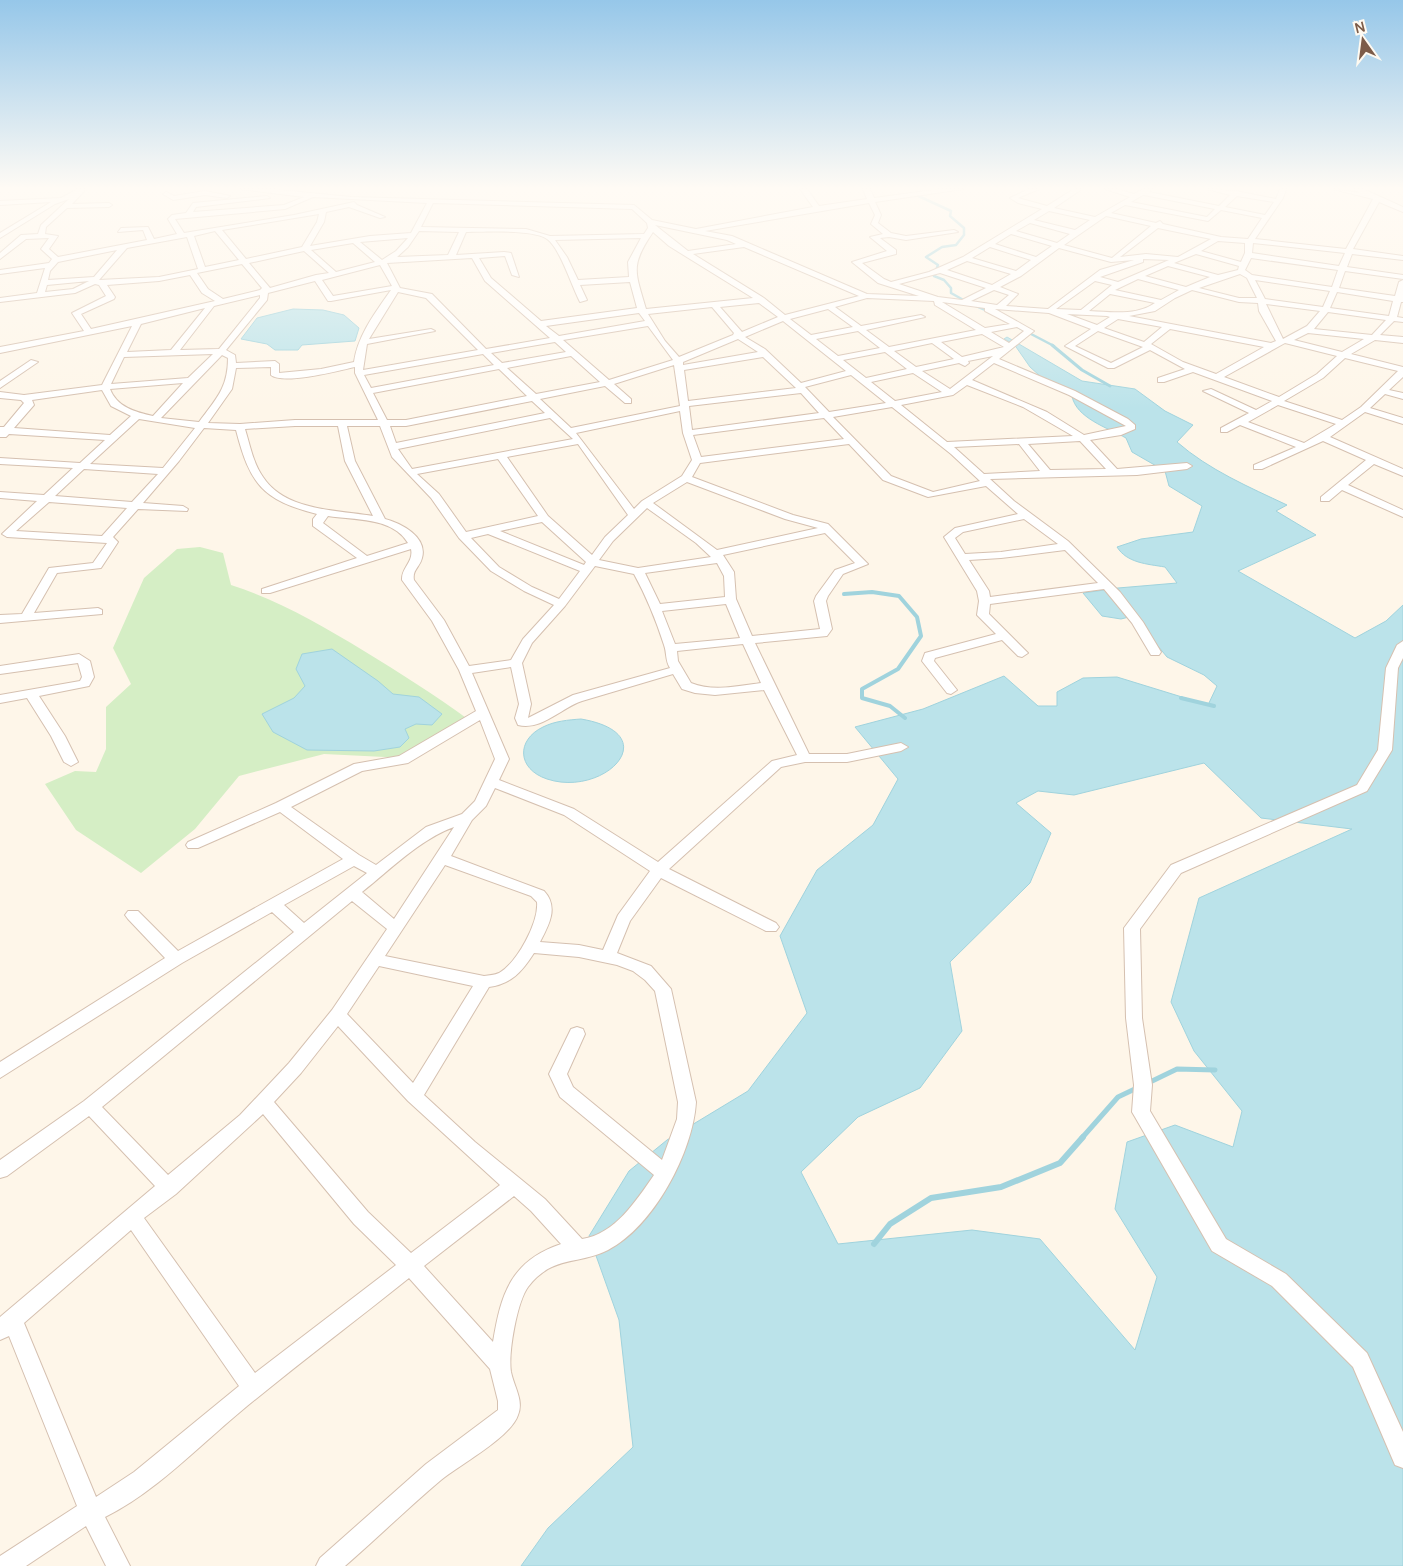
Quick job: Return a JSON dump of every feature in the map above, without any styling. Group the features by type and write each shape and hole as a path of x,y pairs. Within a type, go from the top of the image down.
{"street":[{"path":"0,272 56,262"},
{"path":"0,300 76,292 98,281 112,262"},
{"path":"199,262 203,271"},
{"path":"45,283 149,280 203,271 236,262"},
{"path":"246,262 266,290"},
{"path":"320,262 333,273"},
{"path":"478,262 488,279 540,324 555,340 628,401"},
{"path":"510,262 516,276"},
{"path":"564,262 583,300"},
{"path":"632,262 632,279 642,311 678,365 688,434 697,460"},
{"path":"700,262 761,300 946,446 1027,515 1067,546 1107,585 1137,622 1155,652"},
{"path":"787,262 867,296"},
{"path":"857,262 873,275 890,284 937,299 938,303 1006,349"},
{"path":"890,284 941,271 958,262"},
{"path":"979,262 1018,274"},
{"path":"964,301 1018,274 1036,262"},
{"path":"688,434 894,405 950,393 1030,331 1036,322 1055,306 1094,278 1132,262"},
{"path":"1084,311 1119,284 1172,262"},
{"path":"1225,262 1242,268 1250,277 1262,301 1263,313 1270,320 1272,330 1283,341 1403,371 1364,409 1344,424 1323,437 1258,467"},
{"path":"1170,326 1147,346 1111,366 1069,347 1116,316 1158,307 1161,302 1189,289 1242,268 1245,262"},
{"path":"1300,262 1403,277"},
{"path":"1216,378 1255,358 1271,346 1308,330 1326,311 1345,262"},
{"path":"41,295 52,263"},
{"path":"0,350 138,322 316,277 381,263 387,266 396,288"},
{"path":"1168,264 1218,277"},
{"path":"941,271 1014,294 1000,307"},
{"path":"193,273 205,291 216,302"},
{"path":"1138,276 1239,300 1262,301 1403,320"},
{"path":"316,277 331,299 396,288 429,296 500,367 580,441 634,515"},
{"path":"1250,277 1400,299"},
{"path":"1094,278 1119,284"},
{"path":"575,282 632,279"},
{"path":"88,331 76,314 111,297 98,281"},
{"path":"1224,430 1320,376 1344,355 1375,336 1392,319 1400,299 1403,282"},
{"path":"396,288 363,342 358,369 384,423 399,461 436,496 463,536 504,576 562,604"},
{"path":"155,419 190,380 221,351 264,298 266,290"},
{"path":"1108,291 1161,302"},
{"path":"678,365 738,335 783,318 867,296 964,301 1000,307 1050,311 1084,311 1271,346"},
{"path":"540,324 642,311 761,300"},
{"path":"173,353 216,302"},
{"path":"977,303 1030,331"},
{"path":"714,305 738,335 765,354 801,388 887,478 932,495 1008,474 1115,473 1187,466"},
{"path":"828,305 914,370 950,393"},
{"path":"1050,311 1147,346 1192,369 1344,424"},
{"path":"810,338 921,317"},
{"path":"138,322 105,387 109,399 138,414 155,419 200,425 406,423 534,399 678,365 765,354"},
{"path":"232,366 275,364 275,375 278,376 358,369 485,352 650,324"},
{"path":"837,360 1016,325"},
{"path":"1308,330 1403,340"},
{"path":"363,342 431,331"},
{"path":"933,340 979,371"},
{"path":"864,381 1006,349"},
{"path":"105,539 165,471 231,383 231,355 221,351 120,355"},
{"path":"368,391 573,354"},
{"path":"946,446 1083,438 1122,432 1132,426 1066,391 993,360"},
{"path":"0,385 34,362"},
{"path":"1160,380 1192,369"},
{"path":"570,431 683,406 801,388 853,372"},
{"path":"0,395 24,398 105,387 190,380"},
{"path":"965,380 1006,396 1068,428 1083,438 1115,473"},
{"path":"1208,391 1256,413"},
{"path":"1383,391 1403,396"},
{"path":"2,433 28,406 29,402 24,398"},
{"path":"1364,409 1403,421"},
{"path":"2,537 114,438 138,414"},
{"path":"392,447 551,415"},
{"path":"1240,422 1302,446"},
{"path":"342,423 344,443 350,461 380,519"},
{"path":"118,1566 91,1512 6,1325 169,1188 264,1103 338,1014 376,960 467,817 481,803 502,759 465,670 438,620 408,580 408,572 417,562 418,555 415,544 403,531 380,519 325,513 278,496 263,486 249,461 240,426"},
{"path":"2,433 114,438"},
{"path":"1323,437 1403,473"},
{"path":"410,472 500,454 580,441"},
{"path":"697,460 852,441"},
{"path":"1021,441 1048,474"},
{"path":"500,454 544,518 590,566"},
{"path":"676,670 565,703 528,723 523,722 521,718 525,704 516,663 527,642 562,604 610,539 646,503 686,478 697,460"},
{"path":"1325,499 1343,487 1374,460"},
{"path":"0,461 165,471"},
{"path":"671,648 826,632 820,601 822,596 839,572 862,564 824,526 789,517 686,478"},
{"path":"1343,487 1403,514"},
{"path":"0,495 183,509"},
{"path":"646,503 716,556 727,568 731,579 731,600 767,686 805,758"},
{"path":"325,513 318,519 317,524 360,554 364,560"},
{"path":"1022,653 983,615 985,601 983,591 949,540 949,537 955,532 1027,515"},
{"path":"463,536 544,518"},
{"path":"488,530 590,566 638,570 716,556 827,529"},
{"path":"2,537 105,539 112,540 113,542 97,566 53,570 26,617"},
{"path":"266,591 415,544"},
{"path":"961,557 1002,555 1067,546"},
{"path":"638,570 671,648 672,662 686,686 716,690 767,686"},
{"path":"985,601 1107,585"},
{"path":"655,608 731,600"},
{"path":"0,619 98,612"},
{"path":"951,690 928,661 929,656 1003,636"},
{"path":"1403,645 1392,668 1386,750 1362,788 1176,869 1132,928 1134,1018 1143,1086 1141,1112 1219,1245 1279,1280 1360,1360 1403,1456"},
{"path":"0,670 75,658 84,661 88,677 85,682 0,699"},
{"path":"465,670 516,663"},
{"path":"31,694 58,736 71,762"},
{"path":"193,846 281,806 359,767 403,760 483,713"},
{"path":"608,956 623,919 659,870 777,764 805,758 848,758 901,747"},
{"path":"492,782 569,812 659,870 771,927"},
{"path":"281,806 354,859 376,872"},
{"path":"0,1170 90,1106 353,893 376,872 431,830 467,817"},
{"path":"376,960 484,982 499,980 510,973 530,947 544,914 546,905 543,898 536,892 442,858"},
{"path":"0,1070 176,960 354,859"},
{"path":"353,893 395,928"},
{"path":"273,904 304,932"},
{"path":"133,915 176,960"},
{"path":"328,1566 434,1472 510,1415 510,1407 500,1365 515,1291 522,1279 551,1256 577,1248 600,1244 615,1236 635,1216 656,1190 686,1126 688,1113 664,995 655,978 633,962 579,951 530,947"},
{"path":"414,1096 484,982"},
{"path":"338,1014 414,1096 468,1147 538,1205 577,1248"},
{"path":"577,1034 558,1074 566,1092 665,1173"},
{"path":"264,1103 361,1218 411,1266 500,1365"},
{"path":"90,1106 169,1188"},
{"path":"4,1566 91,1512 111,1502 142,1480 254,1388 514,1184"},
{"path":"133,1218 254,1388"}],"green space":[{"path":"200,547 223,553 231,585 266,598 332,632 404,676 469,720 405,758 324,754 239,776 195,829 141,873 76,830 45,784 75,771 96,772 106,749 106,707 131,684 113,648 144,578 177,549"}],"water":[{"path":"293,309 323,310 344,315 359,328 355,341 302,345 298,350 275,350 267,344 241,339 257,318"},
{"path":"1007,337 1082,381 1135,389 1165,411 1193,425 1177,442 1202,461 1244,485 1287,505 1276,511 1316,535 1238,571 1355,638 1386,621 1403,605 1403,1566 521,1566 548,1528 633,1447 619,1320 589,1236 629,1171 667,1140 748,1091 807,1013 780,936 817,870 873,825 898,779 855,727 923,709 1004,676 1038,706 1057,706 1057,692 1083,678 1117,677 1208,705 1217,686 1204,675 1167,657 1133,616 1121,619 1102,616 1083,593 1177,583 1165,567 1132,560 1117,547 1141,539 1193,532 1202,506 1169,486 1165,471 1132,452 1126,438 1086,416 1075,404 1072,396 1040,376 1030,367 1014,344 1004,339","holes":["1204,763 1261,818 1352,829 1199,898 1171,1002 1194,1051 1242,1111 1233,1147 1175,1125 1127,1142 1115,1209 1157,1277 1135,1350 1040,1239 972,1230 838,1244 801,1172 858,1117 920,1088 962,1031 950,962 1030,883 1051,833 1016,803 1038,791 1074,795"]},
{"path":"332,649 378,681 393,694 419,697 442,714 432,725 416,724 405,729 409,738 400,747 374,751 307,750 273,732 262,714 294,698 305,686 296,669 302,654"},
{"path":"581,719 607,727 620,737 624,750 618,762 606,772 589,780 568,782 547,779 530,768 525,762 524,747 534,733 552,723"}],"waterway":[{"path":"934,262 938,265 934,276 944,280 951,288 951,293 967,302"},
{"path":"974,305 990,312"},
{"path":"1012,324 1054,346"},
{"path":"1052,345 1082,370 1110,386"},
{"path":"844,594 872,592 899,596 917,617 921,636 898,669 862,689 862,698 890,706 905,718"},
{"path":"1181,698 1214,706"},
{"path":"1146,1084 1177,1069 1215,1070"},
{"path":"1081,1139 1118,1097 1139,1087"},
{"path":"874,1244 890,1224 931,1198 1001,1187 1060,1163 1083,1137"}]}
